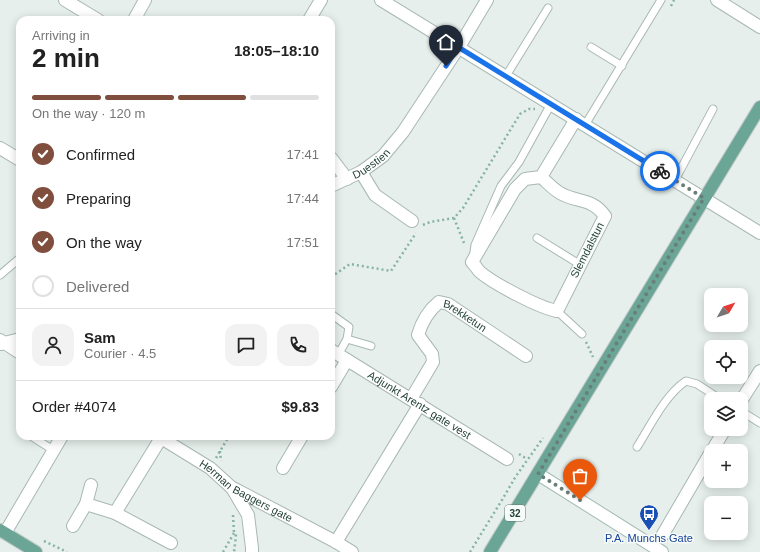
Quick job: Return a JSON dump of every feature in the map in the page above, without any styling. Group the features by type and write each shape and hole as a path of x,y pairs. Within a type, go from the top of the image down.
{"main road":[{"name":"32","path":"490,552 538,474 701,196 760,108"},
{"path":"2,532 36,552"}],"street":[{"path":"65,0 91,16"},
{"path":"136,16 145,0"},
{"path":"311,16 321,0"},
{"path":"381,0 760,232"},
{"name":"Duestien","path":"335,184 361,172 383,156 404,132 487,0"},
{"path":"717,0 760,27"},
{"path":"557,311 548,309 503,287 480,272 472,262 515,189 525,179 541,177 580,122"},
{"path":"0,148 16,158"},
{"path":"335,163 347,179"},
{"path":"361,172 375,195 416,224"},
{"name":"Slemdalstun","path":"541,177 559,193 573,200 584,200 599,209 605,216 579,264 557,311"},
{"name":"Brekketun","path":"415,402 433,362 432,354 418,335 421,323 430,310 439,302 448,304 526,356"},
{"path":"1,343 16,340"},
{"path":"1,343 16,351"},
{"path":"335,371 339,355"},
{"name":"Adjunkt Arentz gate vest","path":"339,355 507,459"},
{"path":"747,392 760,371"},
{"path":"336,542 415,402"},
{"path":"2,532 59,440"},
{"path":"115,513 158,440"},
{"name":"Herman Baggers gate","path":"165,440 210,468 231,487 336,542 352,552"},
{"path":"283,468 300,440"},
{"path":"662,536 704,464"},
{"path":"538,474 662,552"},
{"path":"73,526 86,504 91,485"},
{"path":"231,487 248,515 252,552"},
{"path":"86,504 115,513 171,543"}],"lane":[{"path":"580,122 622,66 661,0"},
{"path":"506,76 548,8"},
{"path":"590,47 622,66"},
{"path":"472,262 475,245 501,186 519,162 551,104"},
{"path":"675,180 713,109"},
{"path":"537,238 579,264"},
{"path":"0,275 16,260"},
{"path":"557,311 582,334"},
{"path":"335,317 349,327 347,339 339,355"},
{"path":"347,339 371,346"},
{"path":"637,447 665,403 678,386 686,381 697,384 709,392"},
{"path":"748,415 760,423"},
{"path":"37,440 53,450"}],"path":[{"path":"416,224 454,218 463,208 520,114"},
{"path":"454,218 472,262"},
{"path":"335,274 350,264 391,271 416,233"},
{"path":"582,334 596,362"},
{"path":"210,468 227,440"},
{"path":"233,509 234,533 236,536 234,552"},
{"path":"223,552 234,533"}],"way so far":[{"path":"580,500 538,474 704,198 660,171"}],"place":[{"name":"P.A. Munchs Gate","path":"649,531"}],"route":[{"path":"446,66 458,47 660,171"}]}
